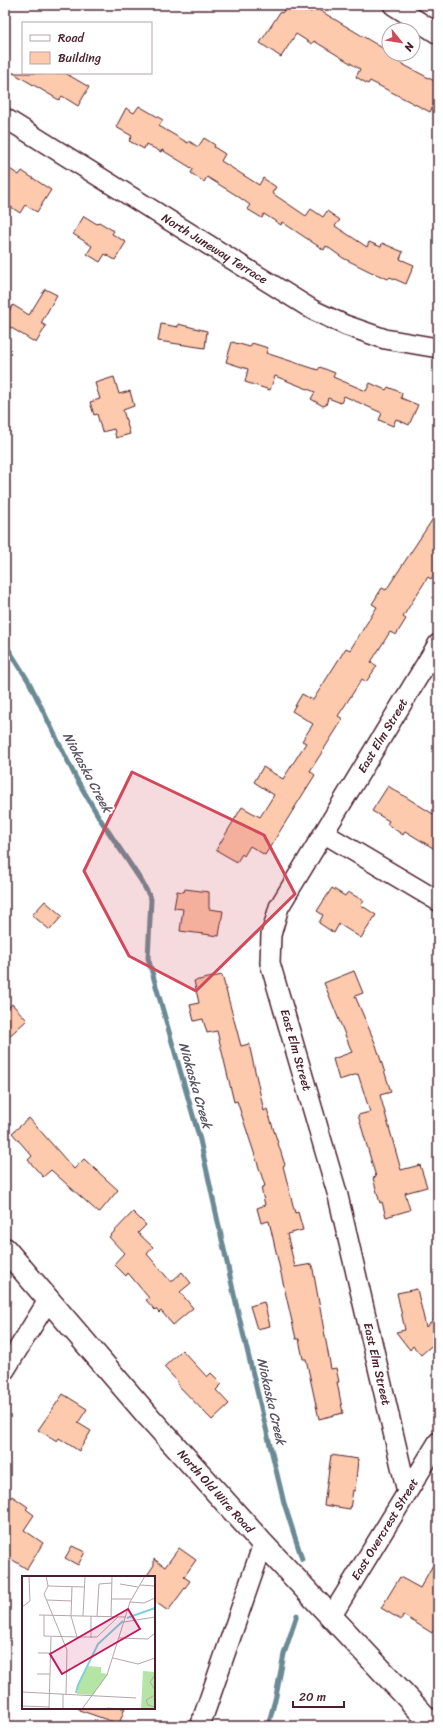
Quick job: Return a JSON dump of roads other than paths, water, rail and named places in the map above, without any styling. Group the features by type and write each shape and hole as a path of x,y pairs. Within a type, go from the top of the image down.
{"street":[{"path":"393,5 438,34"},
{"name":"North Juneway Terrace","path":"5,118 313,310 345,325 385,339 438,348"},
{"name":"East Elm Street","path":"407,1492 338,1196 270,963 271,935 279,907 325,834 438,644"},
{"path":"325,834 438,902"},
{"name":"North Old Wire Road","path":"5,1249 149,1418 263,1544 434,1726"},
{"path":"5,1370 49,1299"},
{"name":"East Overcrest Street","path":"331,1617 438,1442"},
{"path":"200,1726 263,1544"}],"waterway":[{"name":"Niokaska Creek","path":"5,648 9,650 29,682 76,778 100,819 142,882 151,899 148,958 200,1140 237,1308 284,1503 302,1559"},
{"name":"Niokaska Creek","path":"268,1726 276,1696 284,1654 297,1615"}]}
